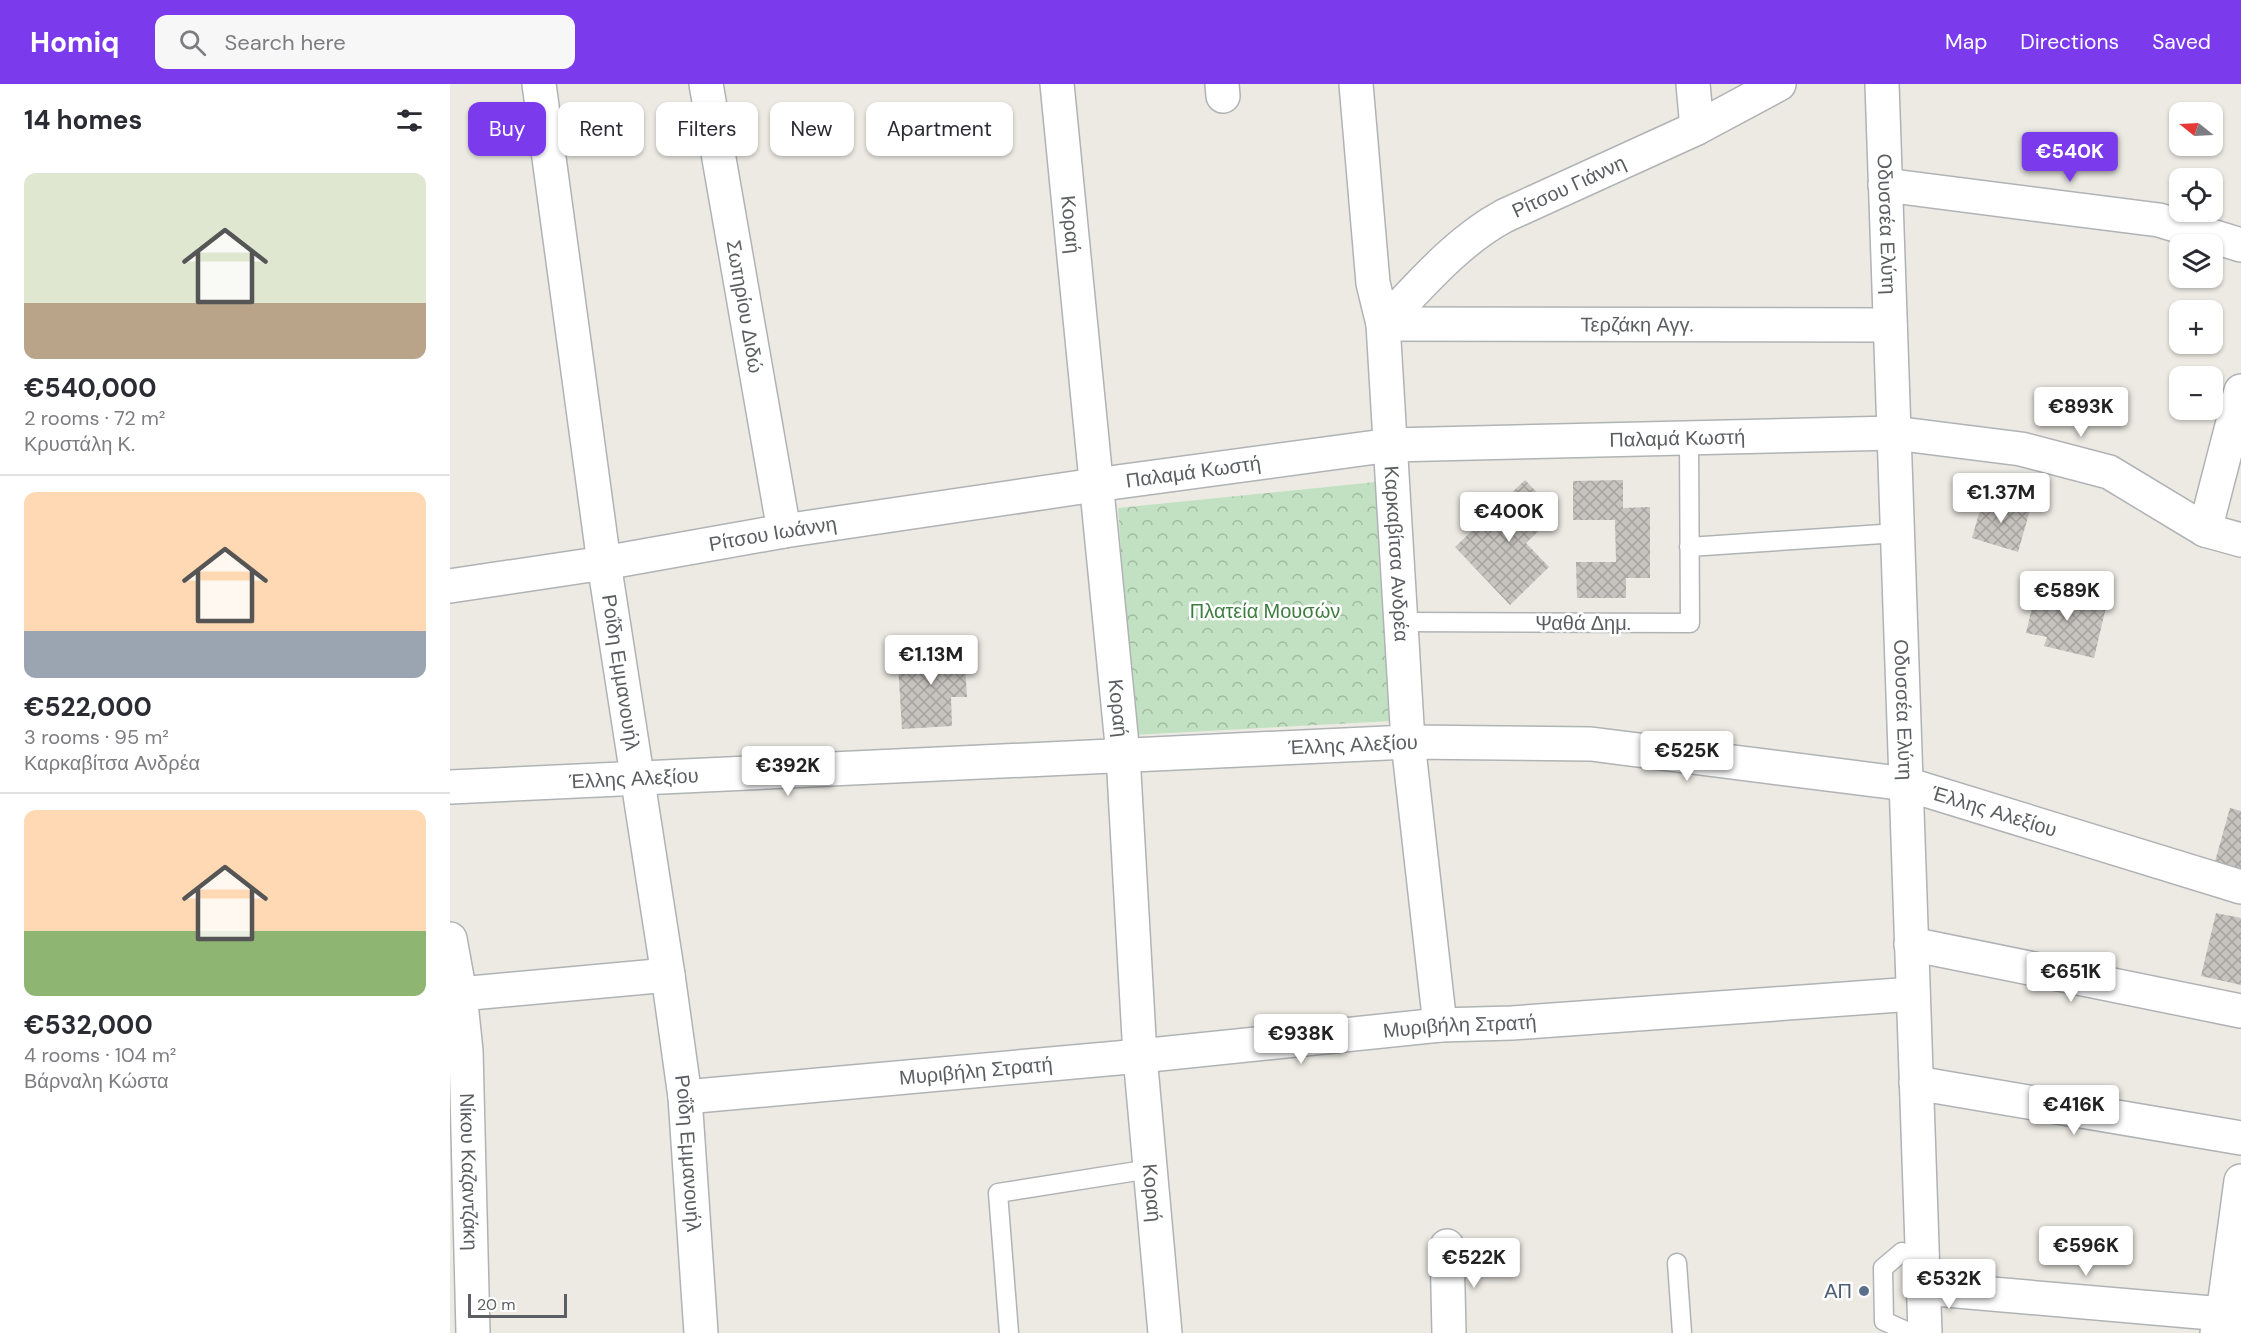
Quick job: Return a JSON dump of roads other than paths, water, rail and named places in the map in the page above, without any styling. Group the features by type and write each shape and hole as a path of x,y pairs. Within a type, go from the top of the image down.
{"street":[{"name":"Ροΐδη Εμμανουήλ","path":"539,84 604,563 669,975 685,1097 701,1333"},
{"name":"Σωτηρίου Διδώ","path":"706,84 784,531"},
{"name":"Κοραή","path":"1057,84 1123,755 1140,1056 1165,1333"},
{"name":"Καρκαβίτσα Ανδρέα","path":"1356,84 1373,283 1383,324 1408,742 1440,1025"},
{"path":"1692,84 1697,128"},
{"name":"Ρίτσου Γιάννη","path":"1383,324 1448,258 1481,229 1504,216 1697,128 1779,84"},
{"name":"Οδυσσέα Ελύτη","path":"1882,84 1916,1083 1912,1244 1923,1288 1913,1332"},
{"path":"1885,185 2159,220 2241,245"},
{"name":"Τερζάκη Αγγ.","path":"1383,324 1890,325"},
{"path":"2205,530 2241,391"},
{"name":"Παλαμά Κωστή","path":"1095,484 1391,445 1689,440 1894,433 2021,449 2109,472 2205,530 2241,540"},
{"name":"Ρίτσου Ιωάννη","path":"450,586 604,563 784,531 1095,484"},
{"name":"Έλλης Αλεξίου","path":"450,787 1408,742 1591,744 1906,784 2241,887"},
{"name":"Νίκου Καζαντζάκη","path":"450,939 460,994 458,1052 473,1333"},
{"path":"1911,944 2241,1011"},
{"path":"460,994 669,975"},
{"name":"Μυριβήλη Στρατή","path":"685,1097 1140,1056 1440,1025 1512,1023 1913,994"},
{"path":"1916,1083 2241,1138"},
{"path":"1923,1288 2227,1322 2241,1181"},
{"path":"1447,1246 1449,1333"}],"lane":[{"name":"Ψαθά Δημ.","path":"1400,622 1690,623 1689,440"},
{"path":"1689,547 1897,533"},
{"path":"1009,1333 998,1192 1150,1169"},
{"path":"1912,1244 1883,1268 1884,1321 1913,1332"},
{"path":"1677,1263 1682,1333"}],"place":[{"name":"ΑΠ","path":"1864,1291"}],"park label":[{"name":"Πλατεία Μουσών","path":"1265,611"}]}
